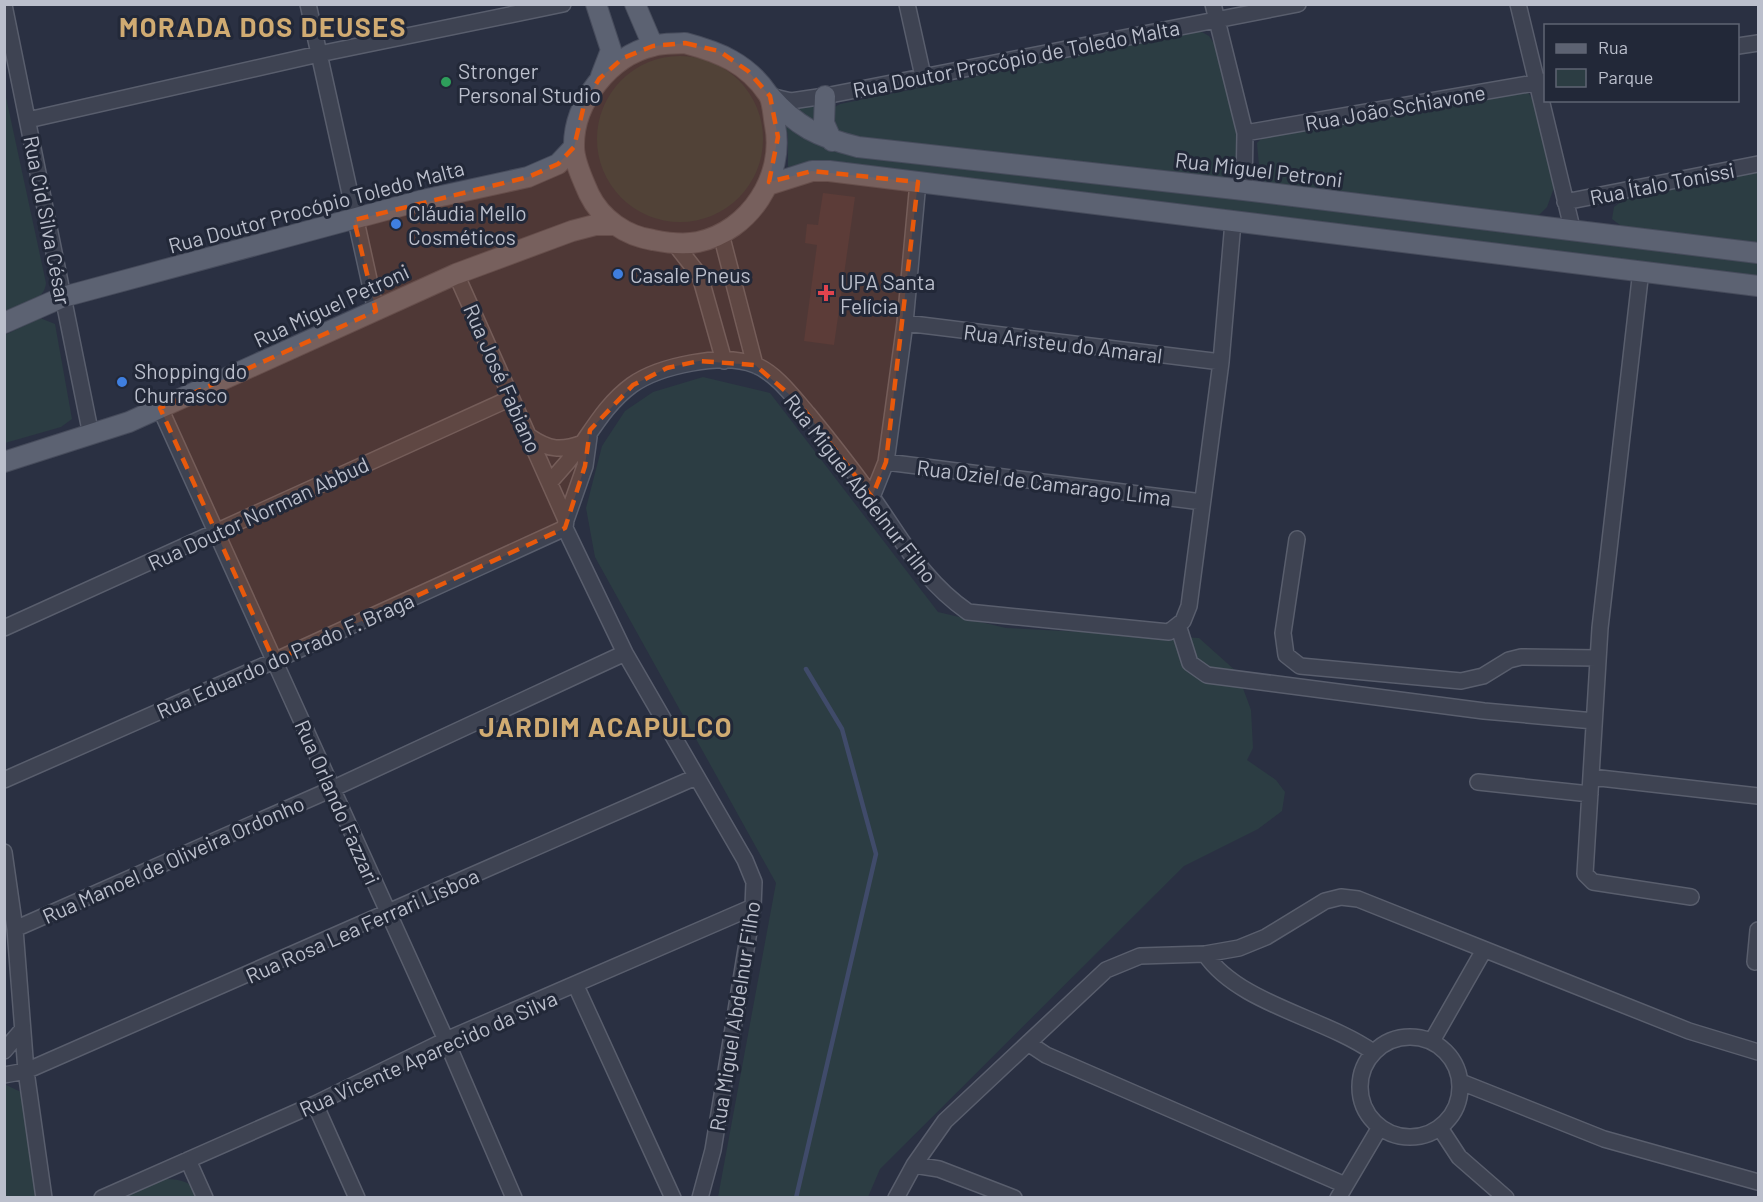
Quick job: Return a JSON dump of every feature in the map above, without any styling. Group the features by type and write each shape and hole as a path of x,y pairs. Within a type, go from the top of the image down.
{"main road":[{"path":"596,4 611,50 599,79 584,105 574,147 591,197 612,225 642,238 675,244 699,242 721,234 743,219 760,199 768,185 775,162 777,137 770,96 748,71 719,51 685,43 652,46 623,58 599,79"},
{"path":"635,4 652,46"},
{"name":"Rua Miguel Petroni","path":"770,96 790,118 832,141 858,147 1244,190 1758,254"},
{"path":"825,96 824,123 832,141"},
{"name":"Rua Doutor Procópio Toledo Malta","path":"4,323 63,297 423,200 528,177 558,164 574,147"},
{"path":"768,185 812,171 918,182 1758,286"},
{"name":"Rua Miguel Petroni","path":"4,462 91,435 160,408 456,274 572,231 595,225 612,225"}],"street":[{"path":"308,4 354,220 376,311"},
{"path":"28,120 319,54 563,4"},
{"path":"907,4 923,76"},
{"name":"Rua Doutor Procópio de Toledo Malta","path":"770,96 791,101 825,96 1215,12 1298,4"},
{"path":"1518,4 1544,97"},
{"name":"Rua Cid Silva César","path":"4,5 91,435"},
{"path":"1215,12 1245,133 1244,190"},
{"path":"1739,46 1758,43"},
{"name":"Rua João Schiavone","path":"1245,133 1541,82"},
{"path":"1545,102 1573,232"},
{"name":"Rua Ítalo Tonissi","path":"1565,201 1758,164"},
{"path":"872,497 885,462 905,323 918,182"},
{"path":"1233,222 1221,362 1189,606 1183,621 1178,625 1190,663 1207,675 1484,711 1594,721"},
{"path":"721,234 755,365"},
{"path":"675,244 700,276 724,361"},
{"path":"1641,270 1598,658 1585,874 1587,879 1593,882 1691,897"},
{"name":"Rua José Fabiano","path":"456,274 550,482"},
{"name":"Rua Aristeu do Amaral","path":"905,323 1221,362"},
{"name":"Rua Miguel Abdelnur Filho","path":"700,1197 713,1150 753,907 754,882 745,860 625,653 566,524 550,482 607,407 633,385 667,368 699,361 755,365 777,380 796,400 872,497 927,577 947,597 968,612 1169,632 1178,625"},
{"name":"Rua Doutor Norman Abbud","path":"4,628 511,398"},
{"name":"Rua Orlando Fazzari","path":"160,408 446,1040 514,1197"},
{"path":"528,436 545,448 570,448 586,436"},
{"name":"Rua Miguel Abdelnur Filho","path":"566,524 585,466 586,436"},
{"name":"Rua Oziel de Camarago Lima","path":"885,462 1202,502"},
{"name":"Rua Eduardo do Prado F. Braga","path":"4,780 274,661 566,524"},
{"path":"1297,539 1283,633 1286,655 1300,666 1461,681 1483,676 1509,660 1521,657 1598,658"},
{"name":"Rua Manoel de Oliveira Ordonho","path":"15,929 332,789 625,653"},
{"name":"Rua Rosa Lea Ferrari Lisboa","path":"4,1074 26,1071 696,777"},
{"path":"1591,777 1758,796"},
{"path":"1478,782 1590,794"},
{"path":"4,852 15,929 26,1071 45,1197"},
{"path":"896,1197 914,1165 945,1121 1106,970 1116,964 1154,953 1205,954 1252,943 1279,930 1318,904 1341,897 1358,899 1689,1031 1758,1052"},
{"name":"Rua Vicente Aparecido da Silva","path":"102,1197 315,1104 446,1040 576,986 753,907"},
{"path":"1755,962 1758,930"},
{"path":"1432,1041 1484,950"},
{"path":"1205,954 1218,972 1237,986 1352,1037 1373,1052"},
{"path":"576,986 673,1197"},
{"path":"4,1051 22,1030"},
{"path":"1401,1037 1422,1037 1432,1041 1441,1046 1455,1062 1461,1082 1458,1103 1448,1121 1440,1128 1420,1136 1410,1137 1380,1127 1366,1111 1360,1091 1362,1070 1373,1052 1390,1040 1401,1037"},
{"path":"1028,1043 1046,1055 1341,1191 1380,1127"},
{"path":"1461,1082 1604,1139 1758,1182"},
{"path":"315,1104 357,1197"},
{"path":"1440,1128 1459,1157 1506,1197"},
{"path":"188,1160 205,1197"},
{"path":"914,1165 939,1169 1014,1197"}],"highlighted area":[{"path":"685,43 719,51 748,71 770,96 778,137 769,182 812,171 918,182 886,462 872,497 797,401 755,365 699,361 667,368 633,385 590,430 585,466 565,528 274,661 160,408 376,311 354,220 528,177 558,164 574,147 584,105 599,79 623,58 653,46"}],"shaded area":[{"name":"UPA Santa Felícia","path":"823,193 855,197 834,345 804,341 817,245 805,243 807,224 818,225"}],"green space":[{"path":"1200,31 1209,36 1215,45 1236,129 1237,161 1232,173 1222,179 861,140 840,134 833,129 833,108 840,104"},
{"path":"680,56 712,63 739,80 756,107 763,139 756,171 739,198 712,215 680,222 648,215 621,198 604,171 597,139 604,107 621,80 648,63"},
{"path":"4,88 46,283 45,289 36,299 4,314"},
{"path":"1527,91 1533,100 1555,185 1547,207 1537,217 1267,184 1260,177 1257,143 1265,135"},
{"path":"819,104 819,125 792,108"},
{"path":"785,124 807,135 1758,260 1758,280 812,161 788,167 788,135"},
{"path":"1758,169 1758,244 1624,228 1612,219 1614,207 1623,200"},
{"path":"40,318 55,324 72,419 61,427 5,443 5,335"},
{"path":"703,377 770,393 938,612 1006,628 1199,638 1237,672 1251,710 1253,748 1247,760 1276,780 1285,792 1282,811 1258,829 1184,866 880,1169 868,1197 718,1197 776,883 595,557 586,508 602,446 625,411 653,392"},
{"path":"4,1084 21,1092 27,1100 40,1197 5,1197"},
{"path":"161,1179 174,1179 189,1184 200,1198 121,1198"}],"waterway":[{"path":"796,1198 876,854 842,729 806,669"}],"place":[{"name":"Stronger Personal Studio","path":"446,82"},
{"name":"Cláudia Mello Cosméticos","path":"396,224"},
{"name":"Casale Pneus","path":"618,274"},
{"name":"UPA Santa Felícia","path":"826,293"},
{"name":"Shopping do Churrasco","path":"122,382"}],"district":[{"name":"MORADA DOS DEUSES","path":"263,26"},
{"name":"JARDIM ACAPULCO","path":"606,726"}]}
